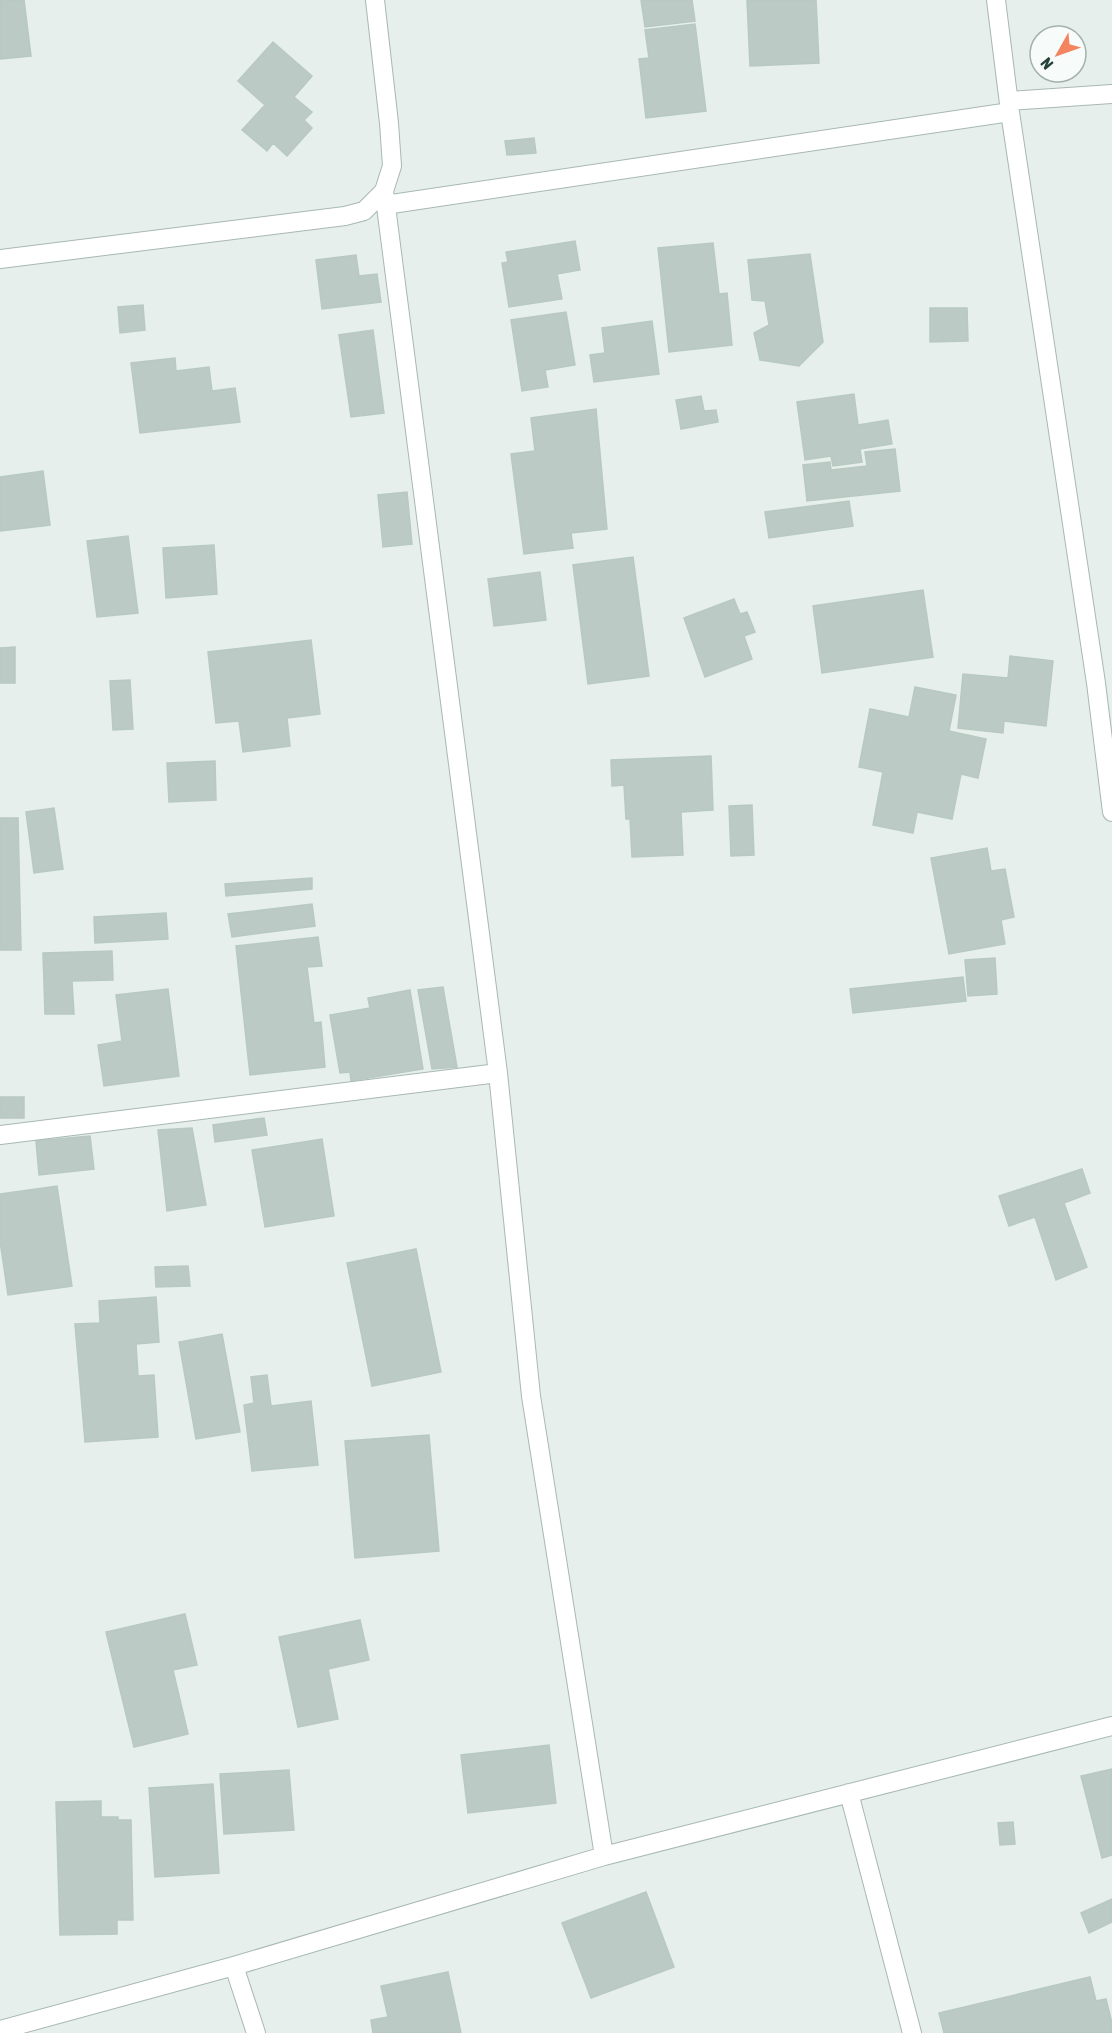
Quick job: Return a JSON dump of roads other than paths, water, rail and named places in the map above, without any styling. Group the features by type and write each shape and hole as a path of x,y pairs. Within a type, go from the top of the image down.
{"street":[{"path":"375,0 392,166 385,198 498,1073 531,1396 604,1856"},
{"path":"996,0 1009,107 1096,682 1112,812"},
{"path":"0,259 345,216 364,211 385,198 1112,94"},
{"path":"0,1135 498,1073"},
{"path":"0,2030 234,1966 604,1856 1112,1726"},
{"path":"849,1793 912,2033"},
{"path":"234,1966 256,2033"}]}
